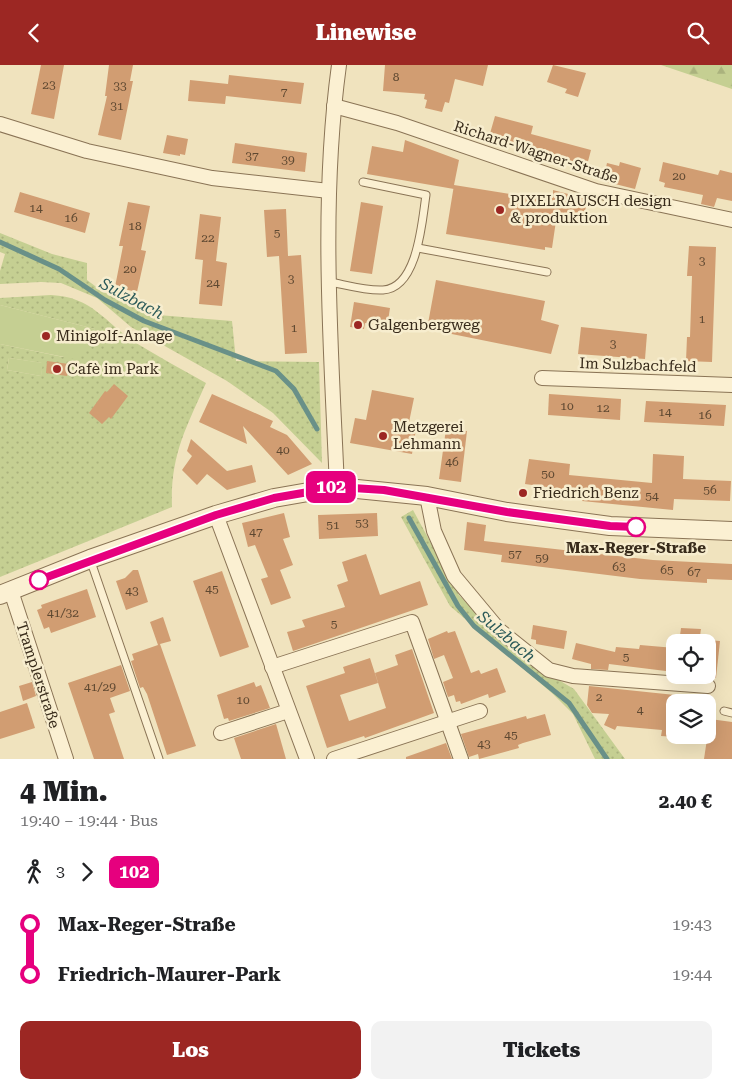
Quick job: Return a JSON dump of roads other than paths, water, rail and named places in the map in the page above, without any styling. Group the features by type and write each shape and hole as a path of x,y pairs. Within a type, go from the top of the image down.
{"street":[{"path":"337,487 329,191 334,105 339,65"},
{"name":"Richard-Wagner-Straße","path":"334,105 397,123 596,191 732,220"},
{"path":"0,123 87,151 195,174 329,191"},
{"name":"Im Sulzbachfeld","path":"542,378 732,385"},
{"name":"Tramplerstraße","path":"66,759 6,593 90,559 216,515 274,498 337,487 427,496 507,512 610,526 732,531"},
{"path":"427,496 434,531 454,576 499,630 549,669 573,676 708,686"},
{"path":"216,515 307,759"},
{"path":"272,667 412,622 461,759"},
{"path":"221,733 288,711"},
{"path":"334,759 480,711"}],"lane":[{"path":"330,282 385,290 405,279 418,249 426,195 363,182"},
{"path":"418,249 547,272"},
{"path":"90,559 159,759"}],"waterway":[{"name":"Sulzbach","path":"0,242 59,269 105,300 144,321 276,371 294,389 317,429"},
{"name":"Sulzbach","path":"409,518 458,606 474,626 569,703 607,759"}],"place":[{"name":"PIXELRAUSCH design & produktion","path":"500,210"},
{"name":"Galgenbergweg","path":"358,325"},
{"name":"Minigolf-Anlage","path":"46,336"},
{"name":"Cafè im Park","path":"57,369"},
{"name":"Metzgerei Lehmann","path":"383,436"},
{"name":"Friedrich Benz","path":"523,493"},
{"name":"Max-Reger-Straße","path":"636,527"}]}
